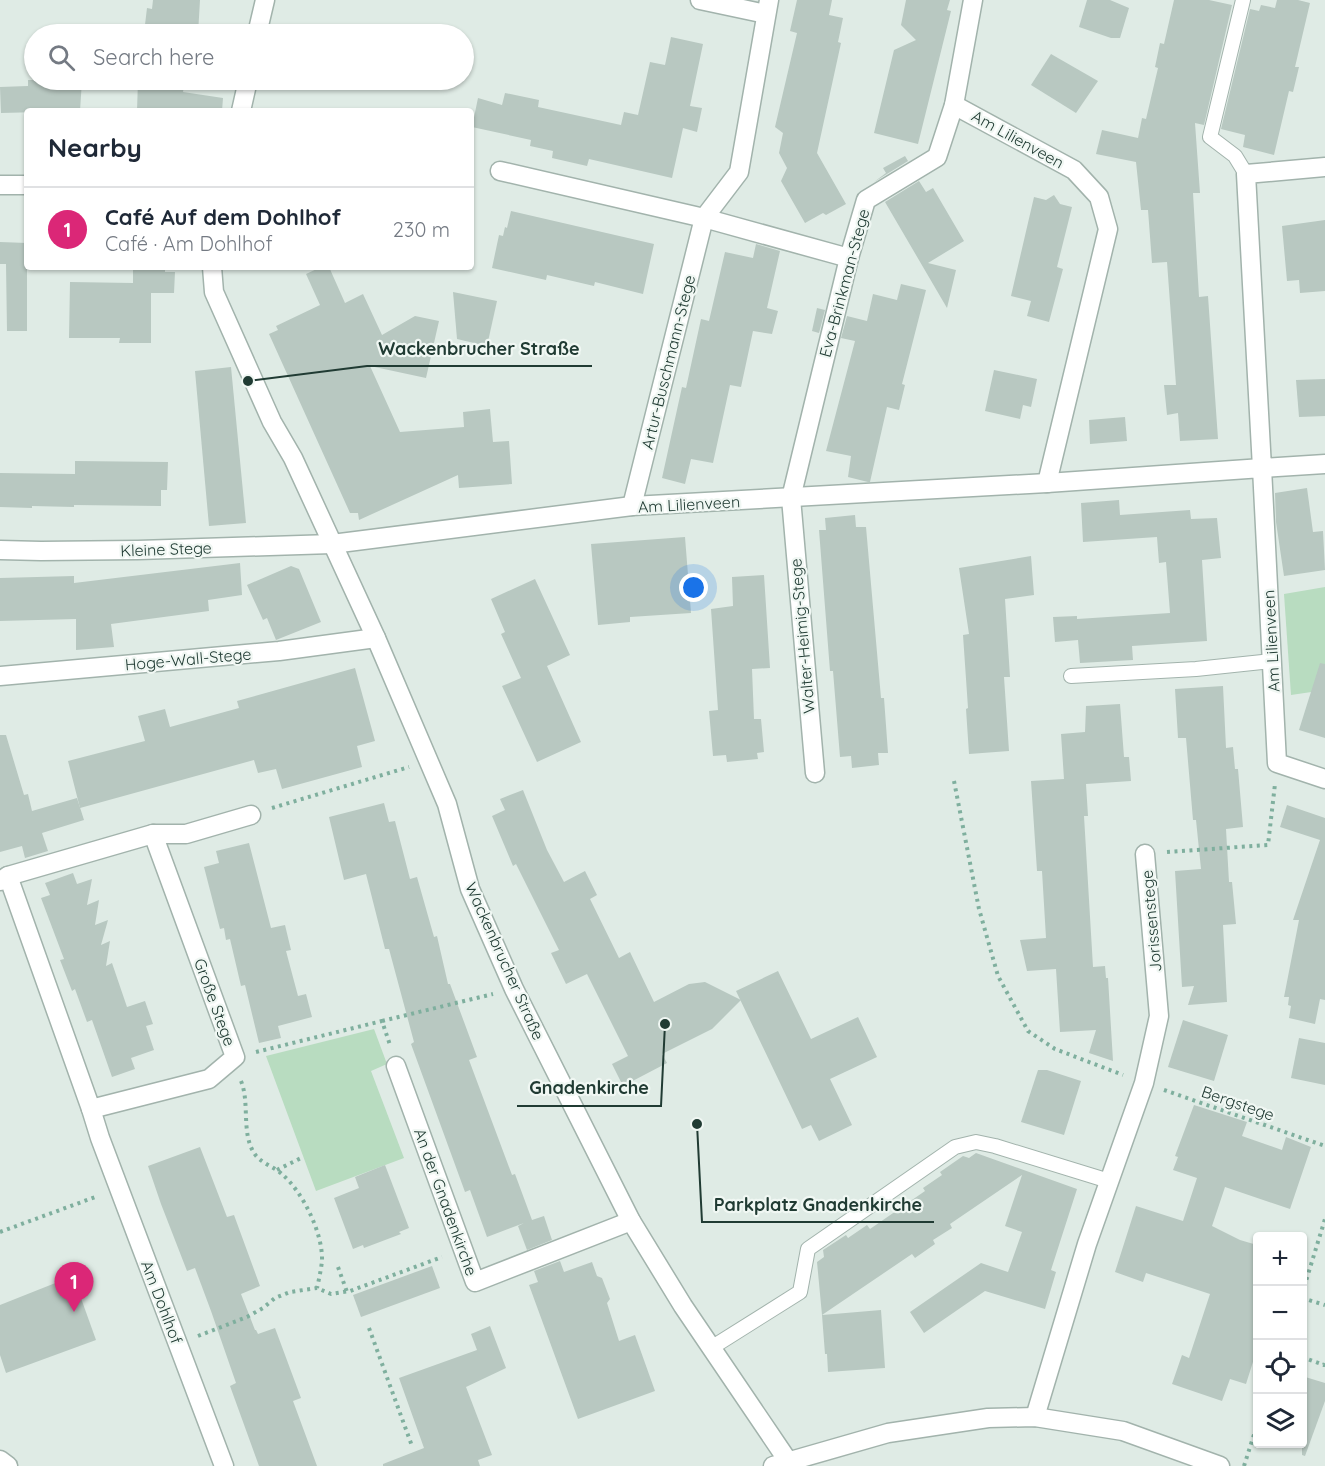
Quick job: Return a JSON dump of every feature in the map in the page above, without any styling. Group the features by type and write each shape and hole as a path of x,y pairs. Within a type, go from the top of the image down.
{"street":[{"path":"259,24 265,0"},
{"name":"Artur-Buschmann-Stege","path":"632,506 704,218 739,172 767,7 700,0"},
{"name":"Eva-Brinkman-Stege","path":"791,498 849,258 866,200 937,157 954,105 974,0"},
{"path":"242,108 246,90"},
{"name":"Am Lilienveen","path":"954,105 1074,170 1099,197 1108,229 1047,483"},
{"path":"1246,174 1325,167"},
{"path":"500,171 704,218 849,258"},
{"name":"Am Lilienveen","path":"1246,174 1277,763"},
{"path":"0,185 24,185"},
{"name":"Wackenbrucher Straße","path":"212,270 214,292 272,422 293,458 376,638 447,804 470,889 514,989 631,1221 780,1463"},
{"path":"1262,468 1325,464"},
{"name":"Am Lilienveen","path":"332,544 632,506 1047,483 1262,468"},
{"name":"Walter-Heimig-Stege","path":"791,498 815,773"},
{"name":"Kleine Stege","path":"0,550 138,550 332,544"},
{"name":"Hoge-Wall-Stege","path":"0,676 268,652 376,638"},
{"path":"1277,763 1325,779"},
{"path":"91,1109 4,879 153,834 186,834 251,815"},
{"name":"Große Stege","path":"91,1109 210,1079 231,1061 153,834"},
{"name":"Jorissenstege","path":"1035,1417 1086,1244 1144,1083 1159,1016 1145,854"},
{"name":"An der Gnadenkirche","path":"396,1066 475,1282 631,1221"},
{"name":"Am Dohlhof","path":"91,1109 224,1466"},
{"path":"780,1463 888,1433 988,1418 1035,1417 1123,1431 1220,1466"},
{"path":"0,1460 8,1466"}],"lane":[{"path":"1243,0 1210,137 1235,156 1246,174"},
{"path":"1071,676 1196,669 1272,661"},
{"path":"711,1348 800,1292 808,1249 955,1146 976,1143 995,1146 1109,1181"}],"path":[{"path":"251,815 428,761"},
{"name":"Jorissenstege","path":"1145,854 1268,845 1277,763"},
{"path":"954,781 979,909 998,976 1028,1030 1055,1049 1144,1083"},
{"path":"317,1288 322,1262 321,1245 315,1225 295,1189 282,1174 254,1155 247,1130 247,1109 242,1083 231,1061 514,989"},
{"path":"382,1021 396,1066"},
{"name":"Bergstege","path":"1144,1083 1325,1146"},
{"path":"276,1170 303,1156"},
{"path":"0,1232 119,1188"},
{"path":"1305,1286 1325,1219"},
{"path":"178,1344 247,1317 275,1298 290,1292 317,1288 331,1294 347,1292 463,1249"},
{"path":"338,1267 347,1292"},
{"path":"1307,1298 1325,1305"},
{"path":"369,1328 412,1446"},
{"path":"1307,1359 1324,1365 1325,1362"},
{"path":"1244,1466 1253,1436"}],"green space":[{"path":"1325,587 1325,690 1291,695 1284,594"},
{"path":"374,1029 387,1064 371,1071 404,1158 316,1191 266,1056"}],"building":[{"path":"153,0 200,0 199,24 145,24 147,8 152,9"},
{"path":"797,0 832,0 829,15 843,18 838,42 841,43 817,153 846,204 805,223 781,181 787,168 779,153 783,133 775,127 797,33 790,31"},
{"path":"906,0 950,0 947,10 951,11 918,144 874,133 894,50 916,40 901,25"},
{"path":"1087,0 1110,0 1129,8 1120,38 1111,38 1079,27"},
{"path":"1174,0 1209,0 1232,5 1204,125 1195,123 1200,193 1193,193 1199,297 1208,296 1218,439 1180,441 1178,413 1167,415 1164,385 1176,385 1167,262 1152,263 1148,210 1141,210 1136,162 1096,154 1102,130 1138,138 1142,118 1146,119 1158,68 1155,67 1160,43 1164,44"},
{"path":"1277,0 1298,0 1310,3 1295,67 1299,67 1293,92 1289,91 1274,155 1243,147 1245,135 1221,129 1250,9 1259,11 1261,5 1275,8"},
{"path":"671,37 703,44 690,106 702,108 697,132 683,128 672,178 589,159 587,166 552,158 553,151 530,146 531,140 474,127 478,98 502,105 505,93 539,100 538,107 621,125 624,112 638,115 650,62 665,65"},
{"path":"1051,54 1098,81 1076,113 1031,85"},
{"path":"24,86 24,90 81,90 80,108 24,108 24,112 1,113 0,87"},
{"path":"138,90 183,90 183,92 223,98 222,108 137,108"},
{"path":"905,156 908,161 874,182 886,173 883,168"},
{"path":"919,181 926,192 933,188 964,241 928,263 956,270 947,308 885,202"},
{"path":"1054,195 1060,204 1072,207 1057,267 1063,269 1049,322 1027,316 1031,301 1011,296 1034,197 1046,200"},
{"path":"511,211 654,244 643,294 595,282 594,286 547,275 546,280 492,268 499,235 503,236 505,227 507,228"},
{"path":"1325,220 1325,291 1300,293 1299,280 1287,281 1282,226"},
{"path":"0,242 24,243 24,270 27,270 27,331 7,331 6,264 0,264"},
{"path":"756,244 780,251 767,308 778,311 772,334 753,331 741,387 730,385 713,463 691,459 685,484 662,478 682,387 686,388 701,319 709,321 725,252 753,258"},
{"path":"133,270 175,272 174,293 151,293 151,343 119,343 120,338 69,338 70,282 133,283"},
{"path":"315,270 330,270 345,303 363,294 382,335 415,316 439,321 426,378 370,366 400,432 464,427 463,412 490,409 493,442 509,441 512,484 459,488 458,475 359,520 358,513 350,513 269,334 278,330 276,326 320,305 306,274"},
{"path":"901,284 926,290 902,384 905,385 899,410 887,407 870,482 868,482 848,477 851,456 826,451 855,341 841,338 847,316 867,321 873,294 897,300"},
{"path":"453,292 497,301 487,346 457,339"},
{"path":"817,308 825,310 819,333 812,331"},
{"path":"231,367 246,523 209,526 195,371"},
{"path":"994,370 1037,379 1031,407 1023,405 1020,419 985,411"},
{"path":"1325,379 1325,416 1299,417 1296,380"},
{"path":"1125,417 1127,441 1090,444 1089,420"},
{"path":"75,461 168,462 167,490 161,490 161,506 0,507 0,473 75,474"},
{"path":"1307,488 1313,532 1323,531 1325,570 1284,576 1276,522 1275,493"},
{"path":"1119,500 1120,515 1190,510 1191,519 1217,518 1221,558 1202,560 1207,641 1132,646 1133,660 1080,663 1078,640 1055,642 1053,617 1077,616 1077,619 1170,613 1166,562 1159,563 1157,537 1083,542 1081,503"},
{"path":"855,515 856,527 866,527 888,753 878,753 879,765 852,768 851,756 840,757 833,671 830,671 819,530 826,530 825,518"},
{"path":"685,537 691,613 630,617 630,622 598,625 591,544"},
{"path":"1031,556 1034,595 1005,599 1010,677 1004,677 1009,751 969,754 963,635 969,634 959,568"},
{"path":"240,563 242,595 208,600 209,611 111,624 114,647 76,650 76,619 0,621 0,578 74,576 74,583"},
{"path":"291,566 299,569 321,622 276,640 267,618 263,620 247,585"},
{"path":"764,575 770,668 752,669 754,719 761,719 764,752 757,753 758,759 727,762 726,755 713,756 709,711 718,710 711,609 733,606 732,577"},
{"path":"535,579 570,655 547,666 581,742 537,762 502,686 521,678 501,634 505,632 491,599"},
{"path":"1320,663 1325,664 1325,738 1299,730"},
{"path":"355,668 375,741 357,746 362,767 282,789 276,769 258,773 254,760 80,808 68,761 145,741 138,716 165,709 170,727 239,708 237,701"},
{"path":"1223,686 1226,748 1233,747 1235,769 1238,769 1243,827 1226,829 1229,882 1232,882 1236,924 1223,925 1227,1002 1188,1005 1194,986 1182,987 1175,871 1201,869 1196,820 1193,820 1186,738 1178,738 1175,689"},
{"path":"1120,704 1124,757 1129,757 1131,781 1086,784 1088,816 1084,816 1093,967 1105,966 1106,978 1108,978 1113,1061 1089,1053 1096,1030 1060,1032 1056,969 1027,971 1020,940 1046,938 1042,871 1037,871 1031,781 1064,779 1061,734 1085,732 1086,706"},
{"path":"0,735 6,735 24,795 28,794 32,811 77,798 84,820 42,833 48,851 25,858 22,846 0,852"},
{"path":"523,790 547,850 564,882 585,871 597,895 590,899 619,958 630,952 654,1002 689,984 705,982 741,1000 712,1029 662,1054 667,1063 623,1086 612,1064 628,1056 587,974 566,984 551,953 559,950 516,864 513,866 492,816 505,810 500,799"},
{"path":"384,803 389,822 395,821 410,879 417,877 434,937 437,936 448,984 450,984 477,1057 469,1060 512,1175 515,1174 532,1220 544,1216 552,1240 527,1250 518,1226 524,1223 487,1237 470,1190 465,1192 411,1044 414,1042 389,949 385,949 366,874 344,880 329,817"},
{"path":"1287,805 1325,818 1325,1000 1320,999 1315,1024 1289,1018 1291,1006 1288,1005 1289,997 1284,997 1299,920 1293,920 1320,840 1280,827"},
{"path":"249,843 271,928 285,925 291,950 286,951 298,996 306,994 312,1017 278,1026 281,1038 259,1043 245,985 241,986 230,939 226,940 224,928 220,929 204,867 219,863 216,851"},
{"path":"73,873 77,884 92,879 87,905 99,900 95,925 108,920 101,945 110,941 106,966 112,963 127,1007 145,1001 153,1024 146,1026 154,1050 131,1058 135,1069 112,1077 92,1020 87,1022 75,989 72,991 60,960 64,959 41,898 50,895 45,883"},
{"path":"778,971 811,1039 858,1017 877,1057 830,1079 852,1125 819,1141 811,1125 802,1129 736,991"},
{"path":"1183,1020 1228,1035 1214,1081 1168,1067"},
{"path":"1299,1038 1325,1043 1325,1085 1291,1078"},
{"path":"1038,1070 1047,1070 1081,1081 1064,1135 1021,1122"},
{"path":"1194,1105 1247,1122 1242,1136 1282,1150 1286,1137 1311,1147 1290,1209 1225,1187 1212,1226 1253,1244 1253,1362 1246,1384 1230,1379 1222,1401 1172,1384 1182,1355 1189,1358 1210,1294 1146,1273 1143,1282 1115,1272 1136,1206 1183,1221 1197,1178 1173,1170 1178,1157 1175,1156"},
{"path":"200,1147 227,1217 234,1215 260,1286 241,1294 258,1334 275,1328 301,1398 293,1401 317,1466 259,1466 230,1386 236,1383 195,1268 187,1271 161,1204 148,1166"},
{"path":"976,1153 1077,1189 1051,1270 1056,1272 1045,1309 985,1291 924,1333 910,1312 981,1263 1008,1272 1022,1232 1005,1226 1022,1175 950,1224 952,1228 933,1240 935,1244 915,1258 912,1254 822,1315 817,1262 824,1257 823,1250 846,1235 848,1238 867,1225 870,1229 925,1191 923,1188 942,1175 940,1172 963,1156 969,1158"},
{"path":"385,1165 409,1228 399,1232 401,1234 364,1248 363,1245 353,1249 334,1198 359,1188 355,1177"},
{"path":"560,1261 564,1272 592,1262 597,1276 602,1278 610,1299 607,1303 619,1341 635,1335 655,1391 578,1419 529,1285 538,1282 534,1271"},
{"path":"432,1266 440,1288 361,1317 353,1295"},
{"path":"73,1276 96,1340 6,1373 0,1355 0,1305"},
{"path":"881,1310 885,1368 828,1372 822,1315"},
{"path":"490,1326 506,1368 466,1387 492,1455 478,1460 480,1466 383,1466 383,1464 424,1448 399,1378 477,1350 471,1334"},
{"path":"1307,1378 1325,1383 1325,1401 1305,1456 1302,1455 1302,1448 1307,1448"}],"place":[{"name":"Wackenbrucher Straße","path":"248,381"},
{"name":"Gnadenkirche","path":"665,1024"},
{"name":"Parkplatz Gnadenkirche","path":"697,1124"},
{"name":"Café Auf dem Dohlhof","path":"74,1312"}]}
